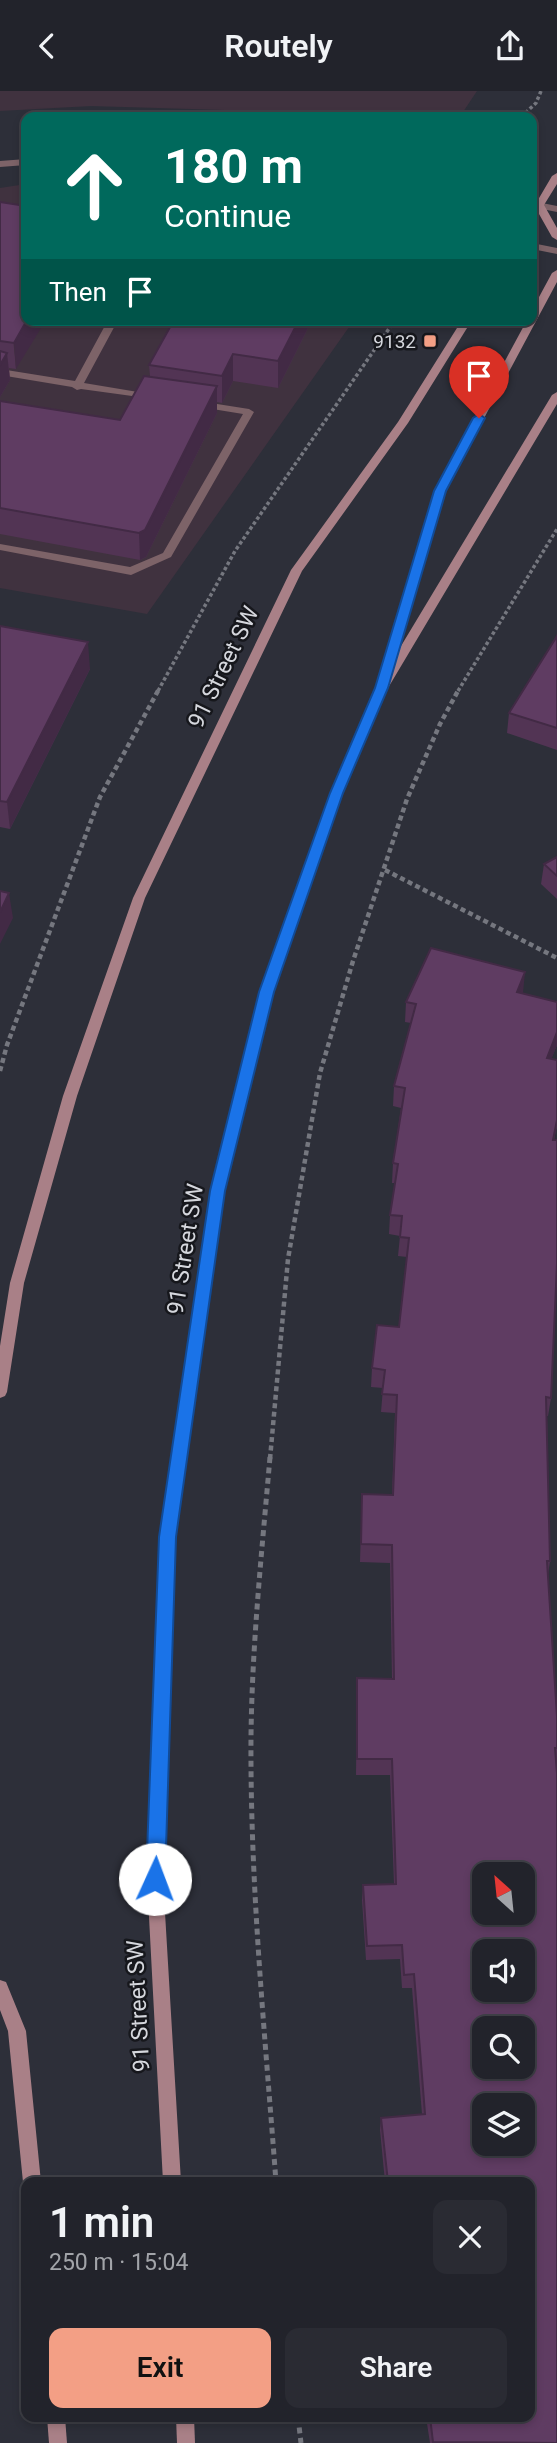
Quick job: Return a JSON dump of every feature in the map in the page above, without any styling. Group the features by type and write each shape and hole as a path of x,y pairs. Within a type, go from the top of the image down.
{"main road":[{"path":"537,204 557,176"},
{"path":"537,207 557,237"},
{"path":"537,311 557,273"},
{"name":"91 Street SW","path":"0,1392 17,1283 47,1176 70,1096 139,898 297,570 403,423 463,326"},
{"path":"382,688 440,491 529,326"},
{"name":"91 Street SW","path":"172,2177 155,1879 168,1537 218,1191 267,992 337,793 382,688 557,395"},
{"path":"0,1988 18,2031 32,2177"},
{"path":"56,2422 58,2443"},
{"path":"185,2422 186,2443"}],"street":[{"path":"0,164 21,162"},
{"path":"537,205 557,209"},
{"path":"537,247 557,251"},
{"path":"78,387 110,326"},
{"path":"0,372 157,398"},
{"path":"0,547 131,571 167,555 249,412 183,402"}],"path":[{"path":"527,112 536,103 541,91"},
{"path":"0,1071 7,1045 100,797 235,551 391,326"},
{"path":"276,2177 256,1919 251,1737 263,1532 288,1259 318,1087 353,961 408,799 440,724 557,529"},
{"path":"385,870 557,958"},
{"path":"299,2422 301,2443"}],"shaded area":[{"path":"0,91 477,91 463,112 238,112 91,106 0,111"},
{"path":"21,185 21,326 350,326 147,614 0,588 0,188"}],"building":[{"path":"0,202 21,205 21,326 24,326 14,343 0,341"},
{"path":"171,326 296,326 278,361 233,354 222,376 149,365"},
{"path":"0,351 7,353 0,365"},
{"path":"144,376 217,386 145,530 139,533 0,508 0,401 120,420"},
{"path":"0,626 88,642 7,802 0,801"},
{"path":"557,636 557,728 509,713"},
{"path":"557,857 557,876 544,864"},
{"path":"0,891 9,893 0,912"},
{"path":"431,948 525,972 517,992 557,1002 557,1032 547,1058 557,1060 557,1120 553,1140 557,1140 557,1264 551,1398 546,1397 550,1561 547,1561 557,1716 557,2443 433,2442 431,2422 535,2422 535,2177 387,2177 381,2118 425,2114 414,1974 404,1975 402,1945 367,1946 363,1885 396,1884 392,1759 357,1759 357,1678 394,1679 392,1545 361,1544 362,1494 393,1495 397,1395 382,1394 385,1370 372,1368 377,1325 399,1327 409,1238 400,1237 402,1216 390,1215 398,1164 393,1163 405,1088 394,1086 416,1004 406,1002"}],"place":[{"name":"9132","path":"430,341"}],"route":[{"path":"155,1879 168,1537 218,1191 267,992 337,793 382,688 440,491 479,418"}]}
